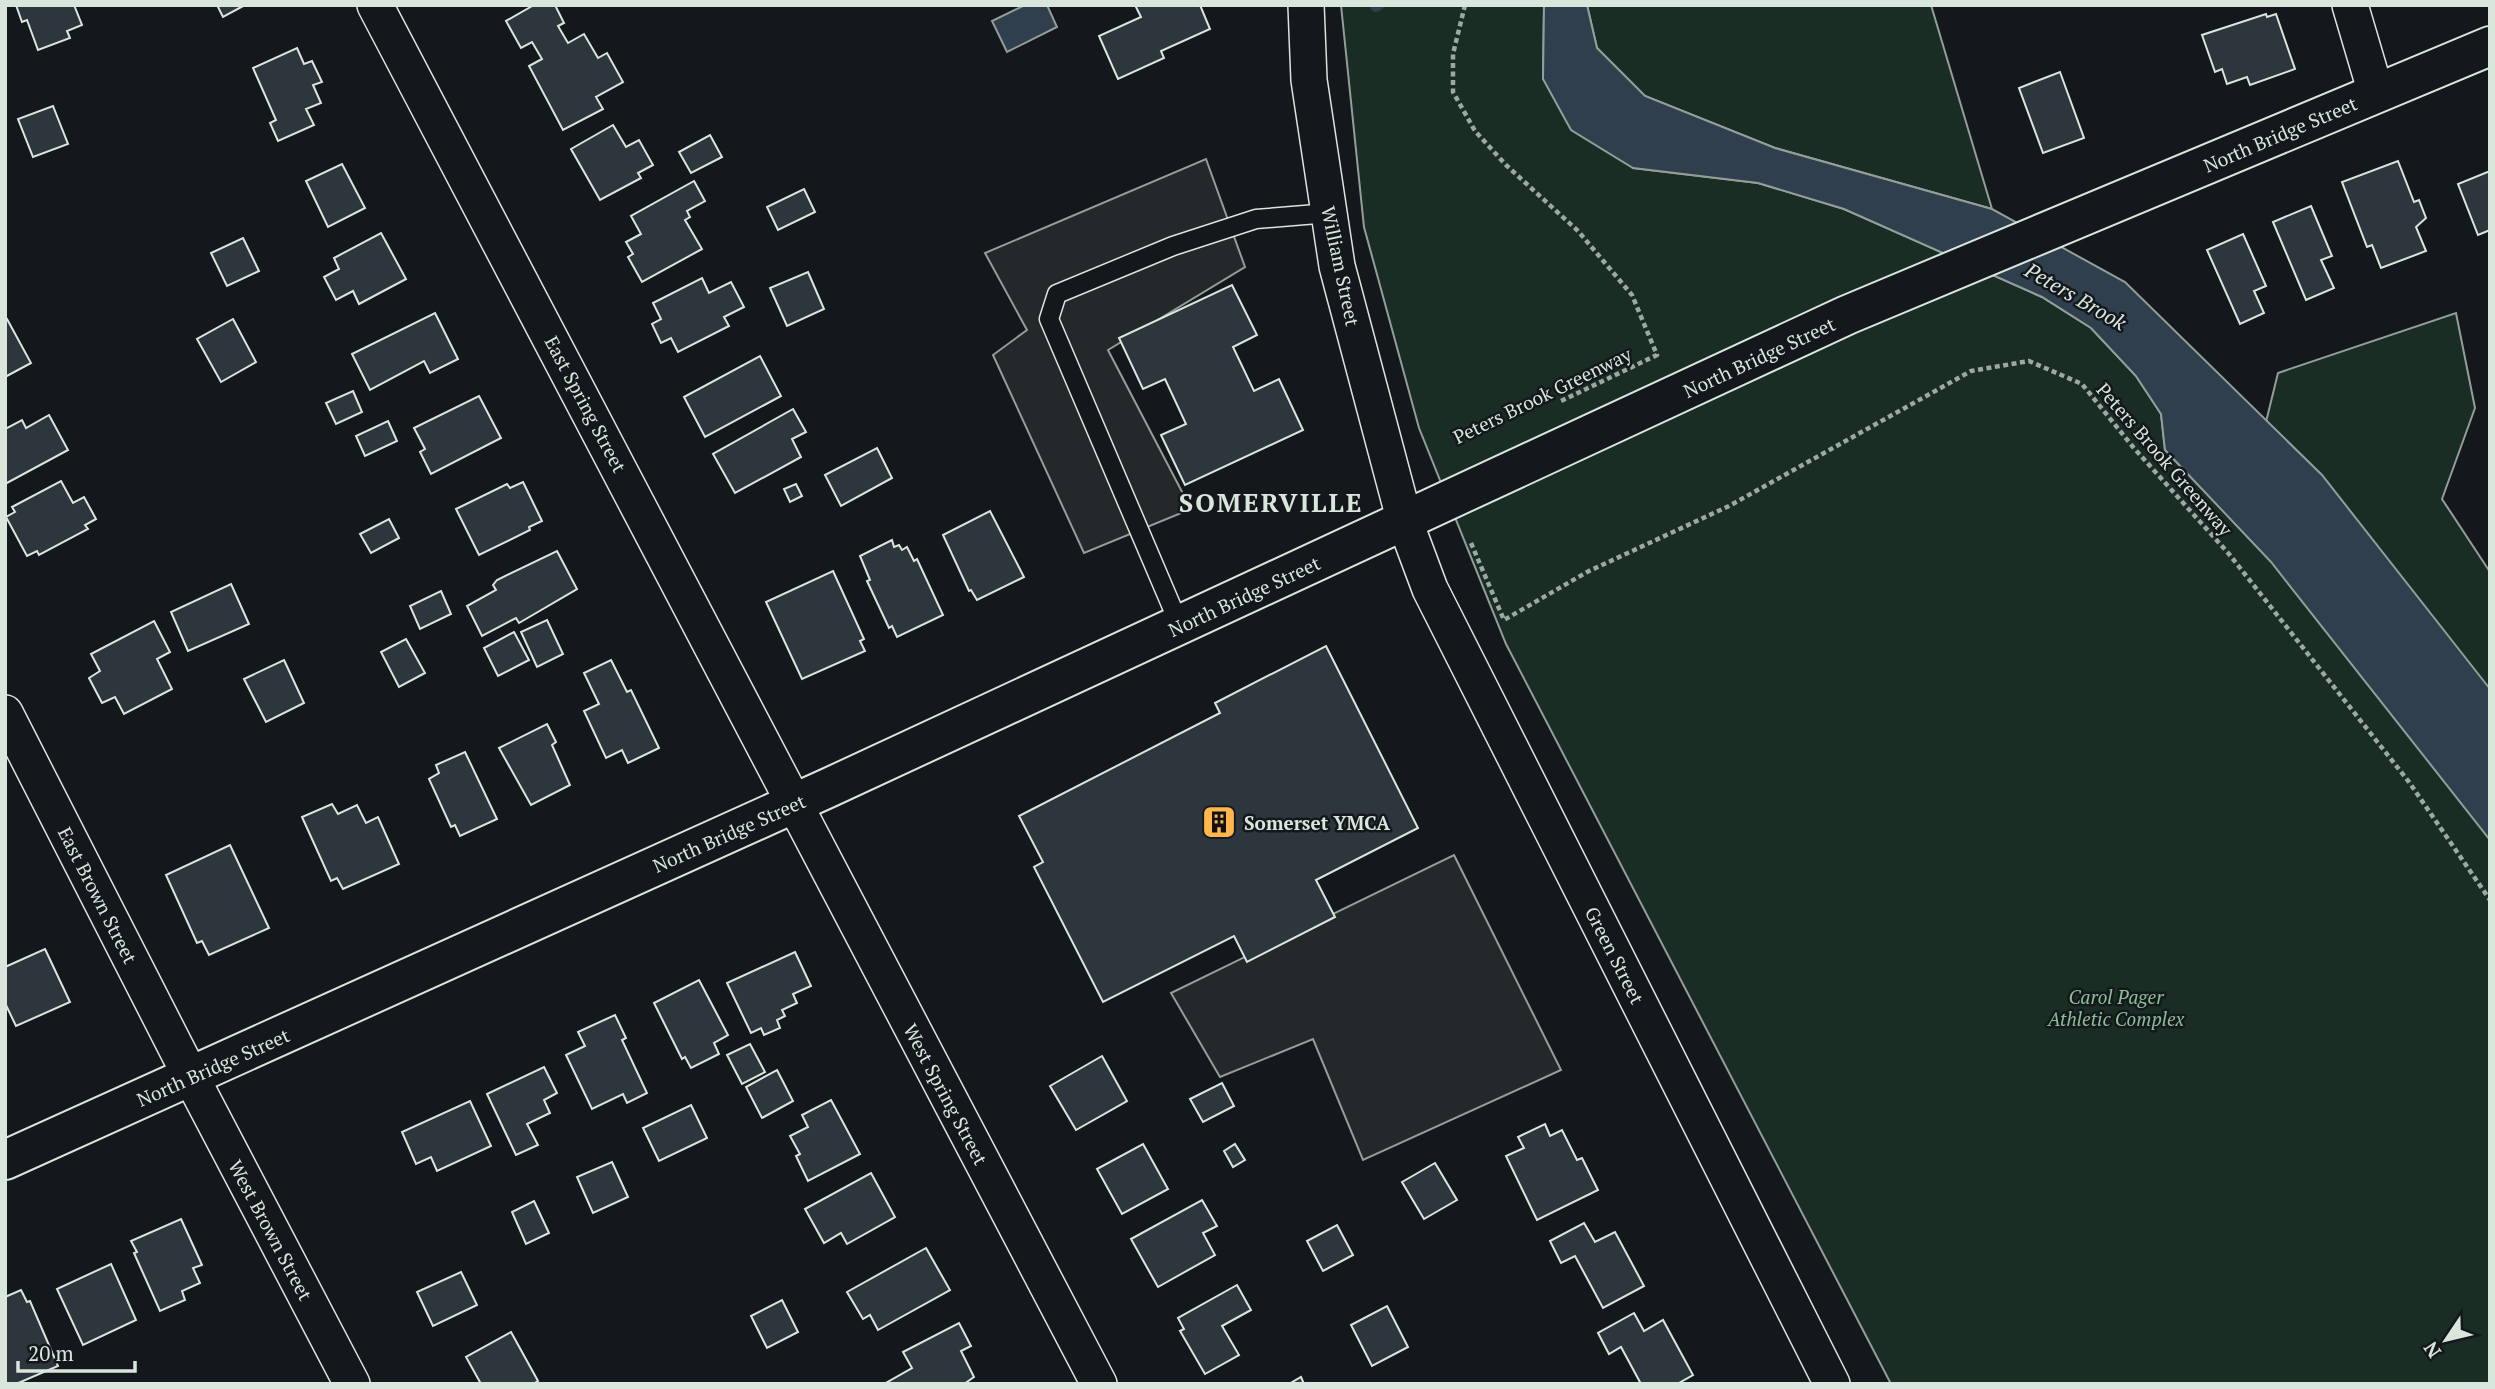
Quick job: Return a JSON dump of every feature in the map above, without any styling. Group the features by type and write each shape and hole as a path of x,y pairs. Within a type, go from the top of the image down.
{"street":[{"name":"East Spring Street","path":"376,5 796,803"},
{"name":"William Street","path":"1306,5 1308,80 1337,266 1405,522"},
{"path":"2350,5 2376,93"},
{"name":"North Bridge Street","path":"5,1160 796,803 1847,315 2490,46"},
{"name":"Green Street","path":"1405,522 1430,589 1832,1384"},
{"name":"East Brown Street","path":"5,713 191,1077"},
{"name":"West Spring Street","path":"796,803 1099,1384"},
{"name":"West Brown Street","path":"191,1077 352,1384"}],"lane":[{"path":"1180,626 1049,319 1057,294 1173,246 1256,219 1329,213"}],"path":[{"name":"Peters Brook Greenway","path":"1465,5 1453,54 1453,92 1475,131 1506,165 1578,231 1632,295 1657,355 1558,402"},
{"name":"Peters Brook Greenway","path":"1471,543 1504,620 1587,572 1729,506 1971,371 2029,361 2082,384 2133,447 2229,554 2409,782 2490,900"}],"green space":[{"name":"Carol Pager Athletic Complex","path":"1341,5 1544,5 1543,79 1633,168 1758,183 1844,209 2042,297 2091,328 2136,376 2161,414 2165,450 2240,528 2278,373 2456,313 2475,408 2442,499 2490,572 2490,1384 1891,1384 1506,644 1419,428 1364,227"},
{"path":"1587,5 1931,5 1992,209 1775,148 1645,96 1597,48"}],"shaded area":[{"path":"1206,159 1245,267 1108,350 1191,509 1084,553 993,355 1027,330 985,253"},
{"path":"1454,855 1561,1070 1363,1160 1313,1039 1220,1077 1171,993"}],"water":[{"path":"1025,5 1047,5 1057,27 1007,52 992,21"},
{"name":"Peters Brook","path":"1544,5 1587,5 1597,48 1645,96 1775,148 1992,209 2125,282 2322,475 2490,689 2490,840 2271,562 2165,450 2161,414 2136,376 2091,328 2042,297 1844,209 1758,183 1633,168 1571,130 1543,79"}],"building":[{"path":"16,5 74,5 82,25 67,31 70,38 38,50 27,20 22,22"},
{"path":"217,5 245,5 223,17"},
{"path":"534,5 555,5 564,23 558,26 568,43 584,34 598,58 607,53 623,82 596,97 603,109 563,130 529,66 542,59 532,42 521,48 506,21"},
{"path":"1135,5 1200,5 1210,29 1161,51 1164,58 1118,79 1099,36 1141,17"},
{"path":"2266,14 2267,17 2276,14 2295,69 2250,85 2247,77 2227,84 2222,69 2215,72 2202,35"},
{"path":"297,48 304,64 312,61 322,82 313,85 321,103 306,109 314,125 278,141 270,123 276,120 253,68"},
{"path":"2060,72 2084,138 2043,153 2019,88"},
{"path":"53,106 68,144 33,157 18,119"},
{"path":"613,125 626,147 639,140 653,165 638,173 641,178 600,200 571,149"},
{"path":"710,135 722,157 691,173 679,152"},
{"path":"2398,161 2414,202 2419,200 2426,218 2416,227 2426,251 2381,268 2372,245 2367,247 2342,182"},
{"path":"342,164 365,208 328,227 306,181"},
{"path":"2490,171 2490,230 2478,235 2458,184"},
{"path":"694,181 705,201 687,211 690,217 685,220 702,249 642,282 628,257 633,254 626,242 641,234 631,216"},
{"path":"804,189 815,212 778,230 767,207"},
{"path":"2311,206 2332,256 2321,260 2334,288 2306,300 2273,222"},
{"path":"381,233 406,279 359,304 353,291 336,300 324,277 339,269 334,258"},
{"path":"2243,234 2266,286 2254,291 2264,313 2240,324 2207,250"},
{"path":"243,238 259,271 227,286 211,253"},
{"path":"808,272 824,309 787,326 770,288"},
{"path":"702,278 709,293 731,282 744,307 724,317 729,326 678,352 671,338 661,343 652,324 661,319 653,303"},
{"path":"1232,285 1257,335 1233,347 1254,391 1279,379 1303,430 1185,485 1161,435 1186,424 1165,379 1143,389 1119,338"},
{"path":"435,313 458,359 430,373 424,361 370,390 352,354"},
{"path":"7,319 31,363 5,377 5,320"},
{"path":"233,319 256,362 221,382 197,339"},
{"path":"760,356 781,396 705,437 684,397"},
{"path":"353,391 362,412 336,424 326,403"},
{"path":"479,396 501,438 431,474 420,452 425,449 414,428"},
{"path":"793,409 806,432 792,439 801,457 735,493 713,454"},
{"path":"49,415 68,450 5,484 5,429 22,420 26,428"},
{"path":"388,421 397,441 365,456 356,436"},
{"path":"877,448 892,478 841,506 825,475"},
{"path":"61,481 73,503 84,497 96,519 85,525 88,529 39,555 37,551 27,556 6,517 15,512 12,507"},
{"path":"523,482 542,521 529,527 530,530 479,555 456,509 507,484 510,488"},
{"path":"796,484 802,496 790,502 784,489"},
{"path":"990,511 1024,577 977,600 971,590 969,591 943,535"},
{"path":"389,519 399,538 371,553 360,534"},
{"path":"892,540 894,547 899,545 902,550 907,547 914,561 917,559 943,615 897,637 892,626 889,628 867,581 870,580 860,556"},
{"path":"557,551 577,589 519,623 516,618 482,636 467,606 496,590 493,585 497,580"},
{"path":"833,571 864,639 860,641 865,651 802,679 766,602"},
{"path":"231,584 249,624 188,651 171,612"},
{"path":"441,591 451,614 420,629 410,606"},
{"path":"547,620 563,654 537,667 521,632"},
{"path":"154,621 170,652 157,659 172,689 124,714 115,697 102,703 89,678 100,671 91,654"},
{"path":"514,632 529,660 498,676 484,648"},
{"path":"406,639 425,673 399,687 381,652"},
{"name":"Somerset YMCA","path":"1326,646 1418,828 1316,880 1335,917 1247,962 1234,936 1103,1002 1034,867 1043,862 1019,816 1220,713 1215,703"},
{"path":"284,660 304,703 266,722 244,679"},
{"path":"611,660 627,692 631,690 659,748 628,763 622,750 606,758 584,711 599,704 584,673"},
{"path":"547,724 556,742 552,745 570,785 531,805 499,748"},
{"path":"465,752 497,819 460,836 455,825 451,827 429,779 439,773 436,765"},
{"path":"332,804 338,814 357,805 366,823 378,817 399,864 343,889 337,878 331,881 302,817"},
{"path":"230,845 269,928 209,955 202,941 197,943 166,875"},
{"path":"45,949 70,1002 16,1026 5,1003 5,967"},
{"path":"795,952 811,986 793,994 797,1003 782,1010 785,1016 777,1020 780,1028 764,1035 761,1028 751,1033 727,983"},
{"path":"699,980 728,1035 714,1043 719,1054 691,1068 685,1057 682,1059 654,1003"},
{"path":"615,1015 626,1038 622,1040 647,1093 627,1103 623,1094 592,1109 566,1055 585,1046 578,1032"},
{"path":"750,1044 765,1072 742,1084 727,1055"},
{"path":"1102,1056 1127,1101 1076,1130 1050,1086"},
{"path":"544,1067 557,1093 544,1100 550,1113 527,1124 538,1145 516,1155 487,1094"},
{"path":"777,1070 793,1101 762,1118 746,1087"},
{"path":"1222,1083 1234,1106 1203,1122 1190,1099"},
{"path":"831,1100 860,1154 808,1181 796,1156 800,1154 790,1136 808,1127 802,1115"},
{"path":"470,1101 491,1146 437,1171 431,1157 416,1164 402,1132"},
{"path":"691,1105 707,1138 659,1161 643,1128"},
{"path":"1545,1124 1550,1136 1562,1130 1577,1160 1582,1158 1598,1190 1537,1220 1506,1156 1524,1148 1518,1137"},
{"path":"1143,1144 1168,1189 1122,1214 1097,1169"},
{"path":"1235,1144 1245,1160 1233,1167 1224,1151"},
{"path":"612,1162 628,1197 593,1213 577,1177"},
{"path":"1435,1163 1457,1200 1424,1219 1402,1182"},
{"path":"871,1173 895,1217 847,1244 841,1233 824,1243 805,1209"},
{"path":"1202,1200 1217,1226 1203,1233 1215,1255 1158,1287 1131,1239"},
{"path":"534,1201 549,1233 526,1244 512,1212"},
{"path":"181,1219 202,1265 193,1268 200,1283 182,1291 185,1300 160,1311 131,1241"},
{"path":"1584,1223 1595,1242 1615,1232 1644,1286 1603,1308 1575,1256 1561,1263 1550,1241"},
{"path":"1337,1225 1353,1255 1323,1271 1307,1241"},
{"path":"926,1248 950,1290 878,1330 870,1315 863,1319 847,1292"},
{"path":"111,1264 136,1320 83,1345 57,1289"},
{"path":"461,1272 477,1305 433,1326 417,1292"},
{"path":"1237,1285 1251,1310 1222,1326 1239,1355 1205,1374 1180,1331 1184,1329 1178,1318"},
{"path":"21,1290 27,1302 30,1301 58,1366 16,1384 5,1384 5,1297"},
{"path":"782,1300 798,1332 767,1348 751,1316"},
{"path":"1387,1306 1408,1347 1372,1366 1351,1325"},
{"path":"1634,1313 1644,1331 1663,1320 1693,1375 1677,1384 1641,1384 1621,1347 1609,1354 1598,1333"},
{"path":"959,1323 971,1346 961,1351 974,1377 964,1384 884,1384 912,1368 903,1352"},
{"path":"511,1332 538,1381 533,1384 481,1384 466,1357"},
{"path":"1301,1377 1304,1384 1289,1384"}],"place":[{"name":"Somerset YMCA","path":"1219,822"}],"district":[{"name":"SOMERVILLE","path":"1271,502"}]}
